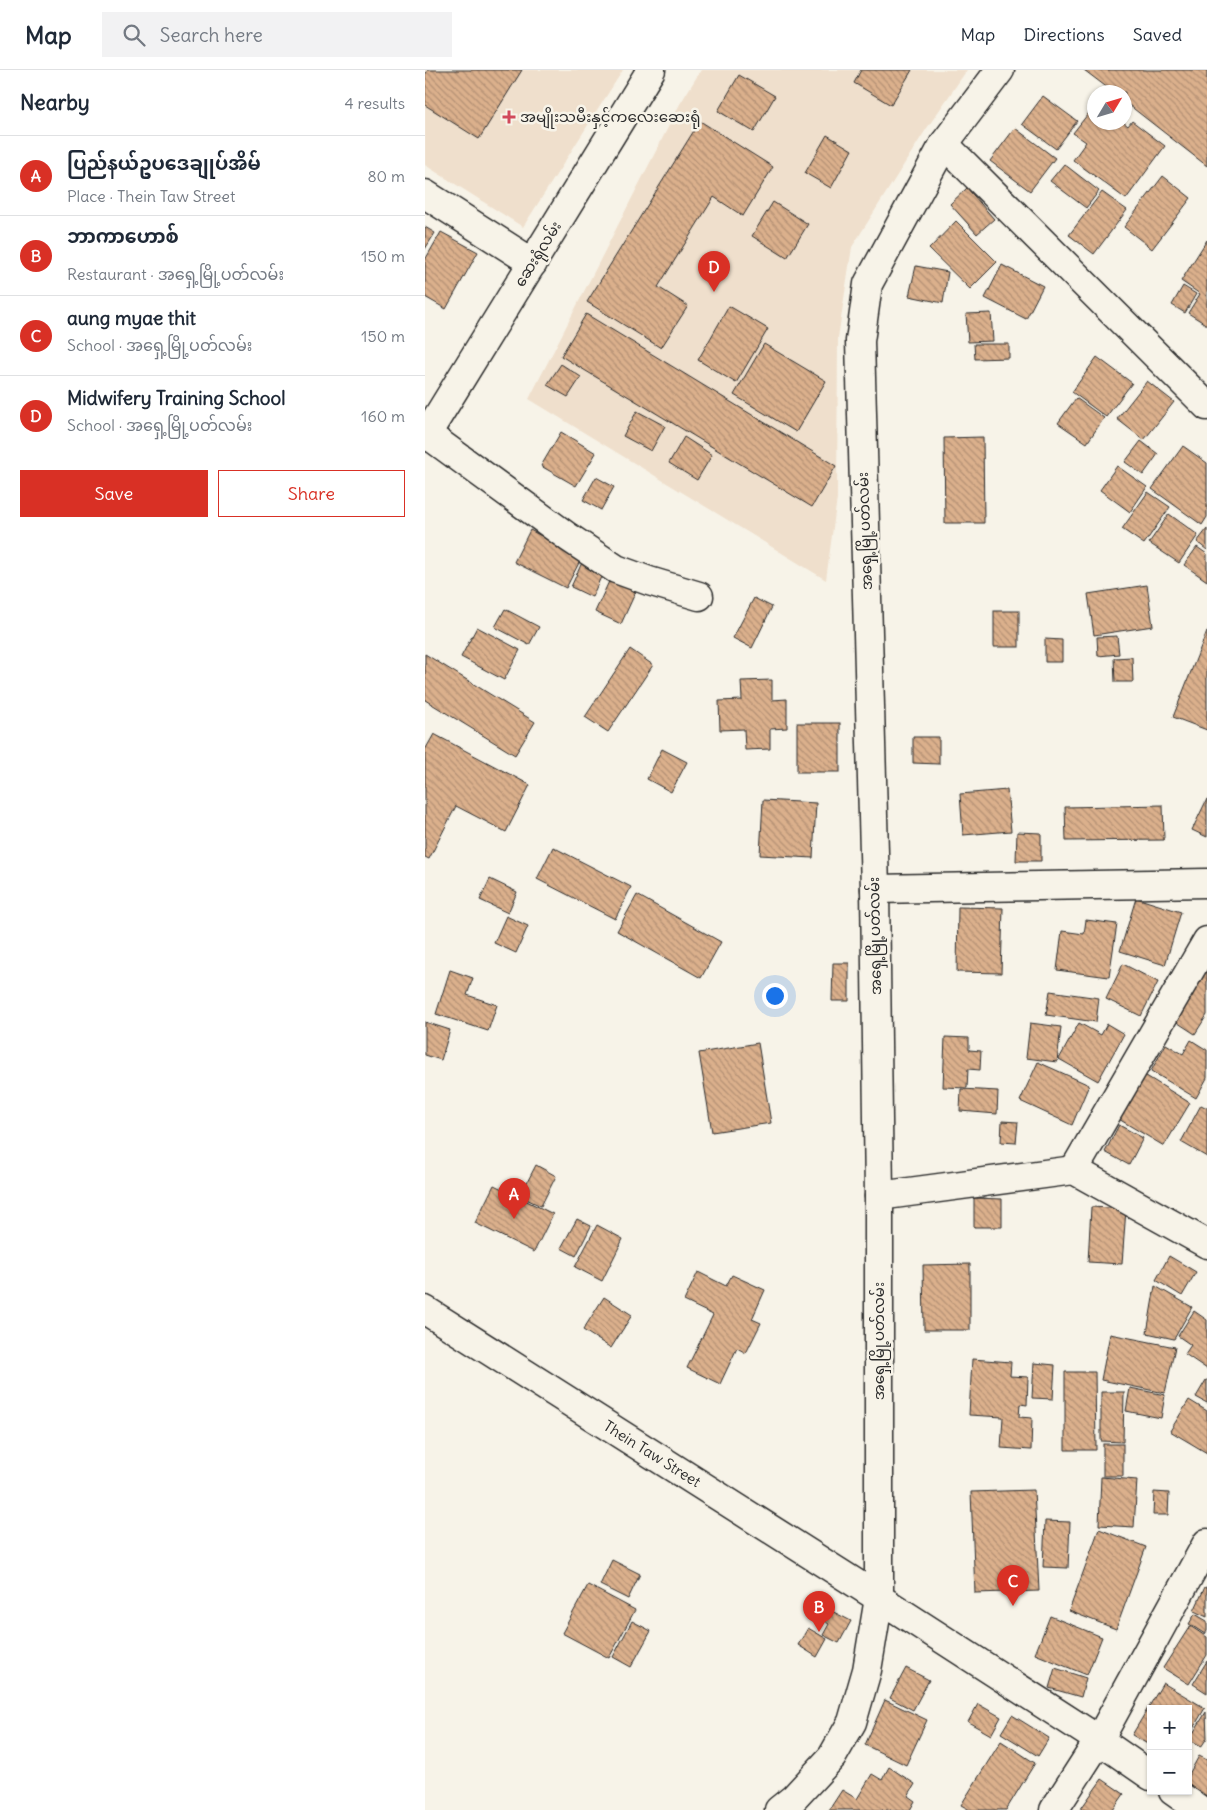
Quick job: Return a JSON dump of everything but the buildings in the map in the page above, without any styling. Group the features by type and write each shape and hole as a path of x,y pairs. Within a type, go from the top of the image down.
{"street":[{"name":"ဆေးရုံလမ်း","path":"426,436 651,70"},
{"name":"အရှေ့မြို့ပတ်လမ်း","path":"779,1810 794,1798 832,1757 851,1722 867,1670 879,1598 879,1196 875,889 860,341 868,284 944,144 1000,70"},
{"path":"944,144 1207,406"},
{"path":"425,194 533,263"},
{"path":"426,436 616,569 699,596"},
{"path":"875,889 1207,883"},
{"path":"1074,1170 1207,941"},
{"path":"879,1196 1074,1170 1207,1244"},
{"name":"Thein Taw Street","path":"425,1310 879,1598 1099,1740 1147,1773"},
{"path":"1054,1810 1099,1740 1207,1543"},
{"path":"1179,1795 1200,1810"}],"shaded area":[{"name":"အမျိုးသမီးနှင့်ကလေးဆေးရုံ","path":"425,70 623,70 523,227 425,165"},
{"path":"701,70 967,70 925,131 852,247 838,338 837,498 826,580 529,399 680,104"}],"place":[{"name":"အမျိုးသမီးနှင့်ကလေးဆေးရုံ","path":"509,117"},
{"name":"Midwifery Training School","path":"714,292"},
{"name":"ပြည်နယ်ဥပဒေချုပ်အိမ်","path":"514,1219"},
{"name":"aung myae thit","path":"1013,1606"},
{"name":"ဘာကာဟောစ်","path":"819,1632"}]}
